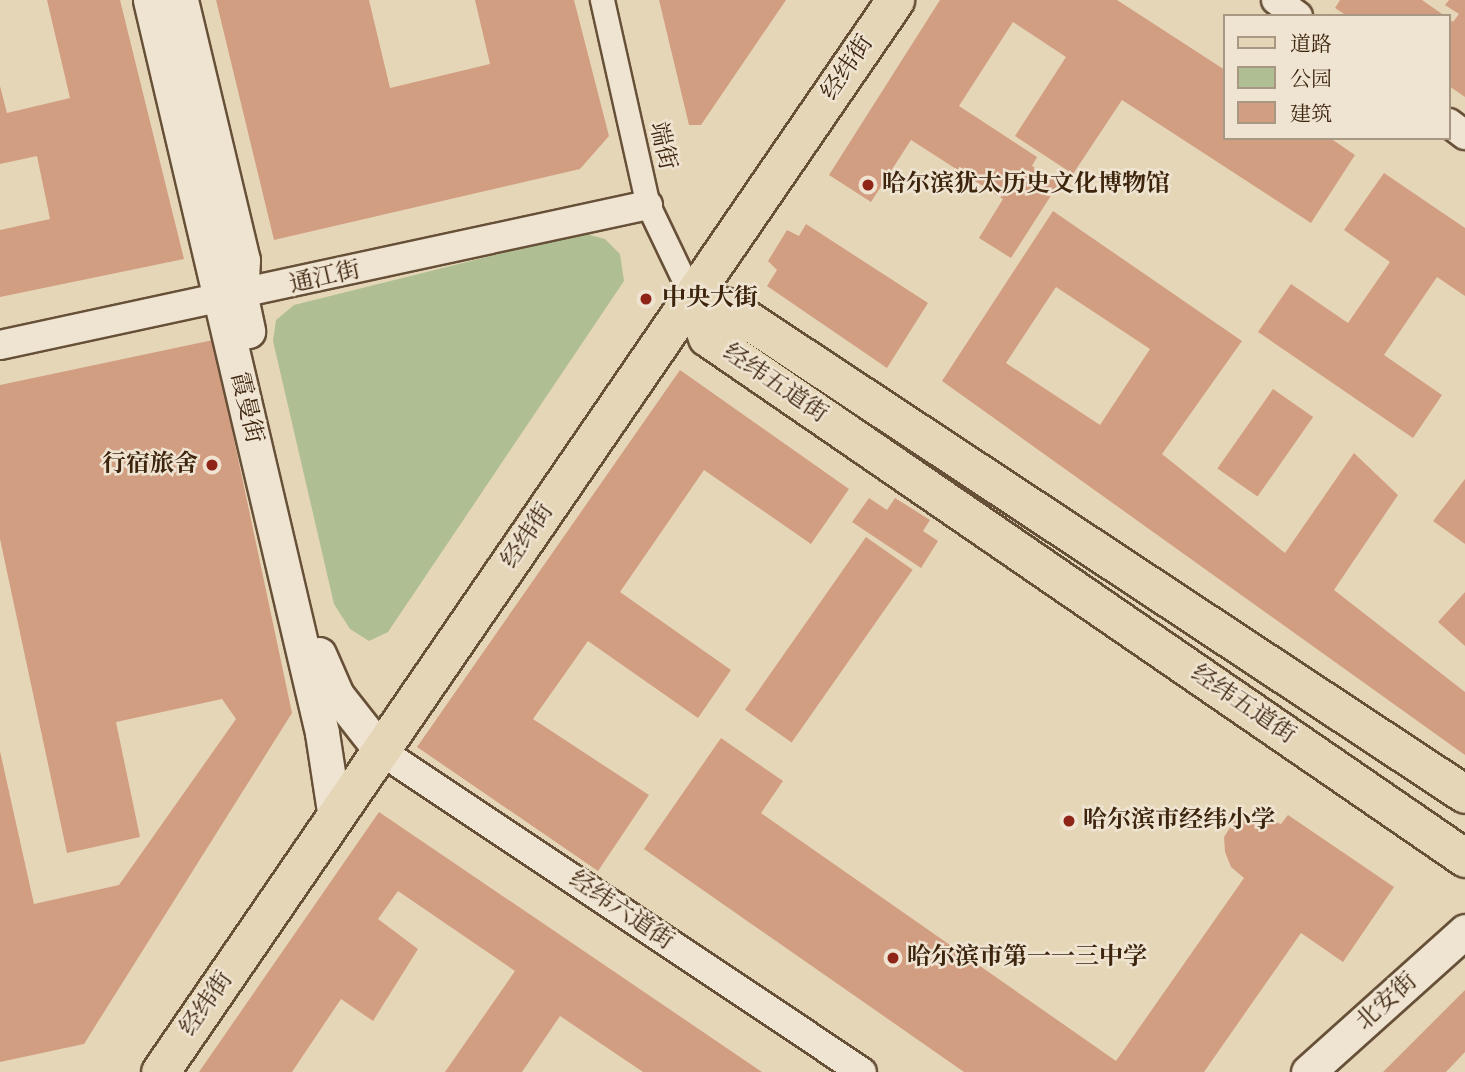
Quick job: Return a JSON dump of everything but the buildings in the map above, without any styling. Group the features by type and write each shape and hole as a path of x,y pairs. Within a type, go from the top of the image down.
{"main road":[{"name":"霞曼街","path":"150,0 231,299 320,659 337,695 381,751"},
{"name":"霞曼街","path":"181,0 243,260 231,299 321,733 335,818"},
{"name":"经纬街","path":"160,1072 895,0"},
{"name":"经纬五道街","path":"692,297 728,307 1465,794"},
{"name":"经纬五道街","path":"692,297 707,337 1465,858"},
{"name":"北安街","path":"1308,1072 1465,931"}],"street":[{"name":"端街","path":"601,0 648,205 692,297"},
{"path":"1276,0 1295,14"},
{"name":"通江街","path":"0,345 231,299 648,205"},
{"name":"经纬六道街","path":"381,751 862,1072"}],"green space":[{"path":"583,233 605,239 620,254 624,281 388,632 369,641 350,629 334,604 273,341 276,320 294,305"}],"place":[{"name":"哈尔滨犹太历史文化博物馆","path":"868,185"},
{"name":"中央大街","path":"646,299"},
{"name":"行宿旅舍","path":"212,465"},
{"name":"哈尔滨市经纬小学","path":"1069,821"},
{"name":"哈尔滨市第一一三中学","path":"893,958"}]}
